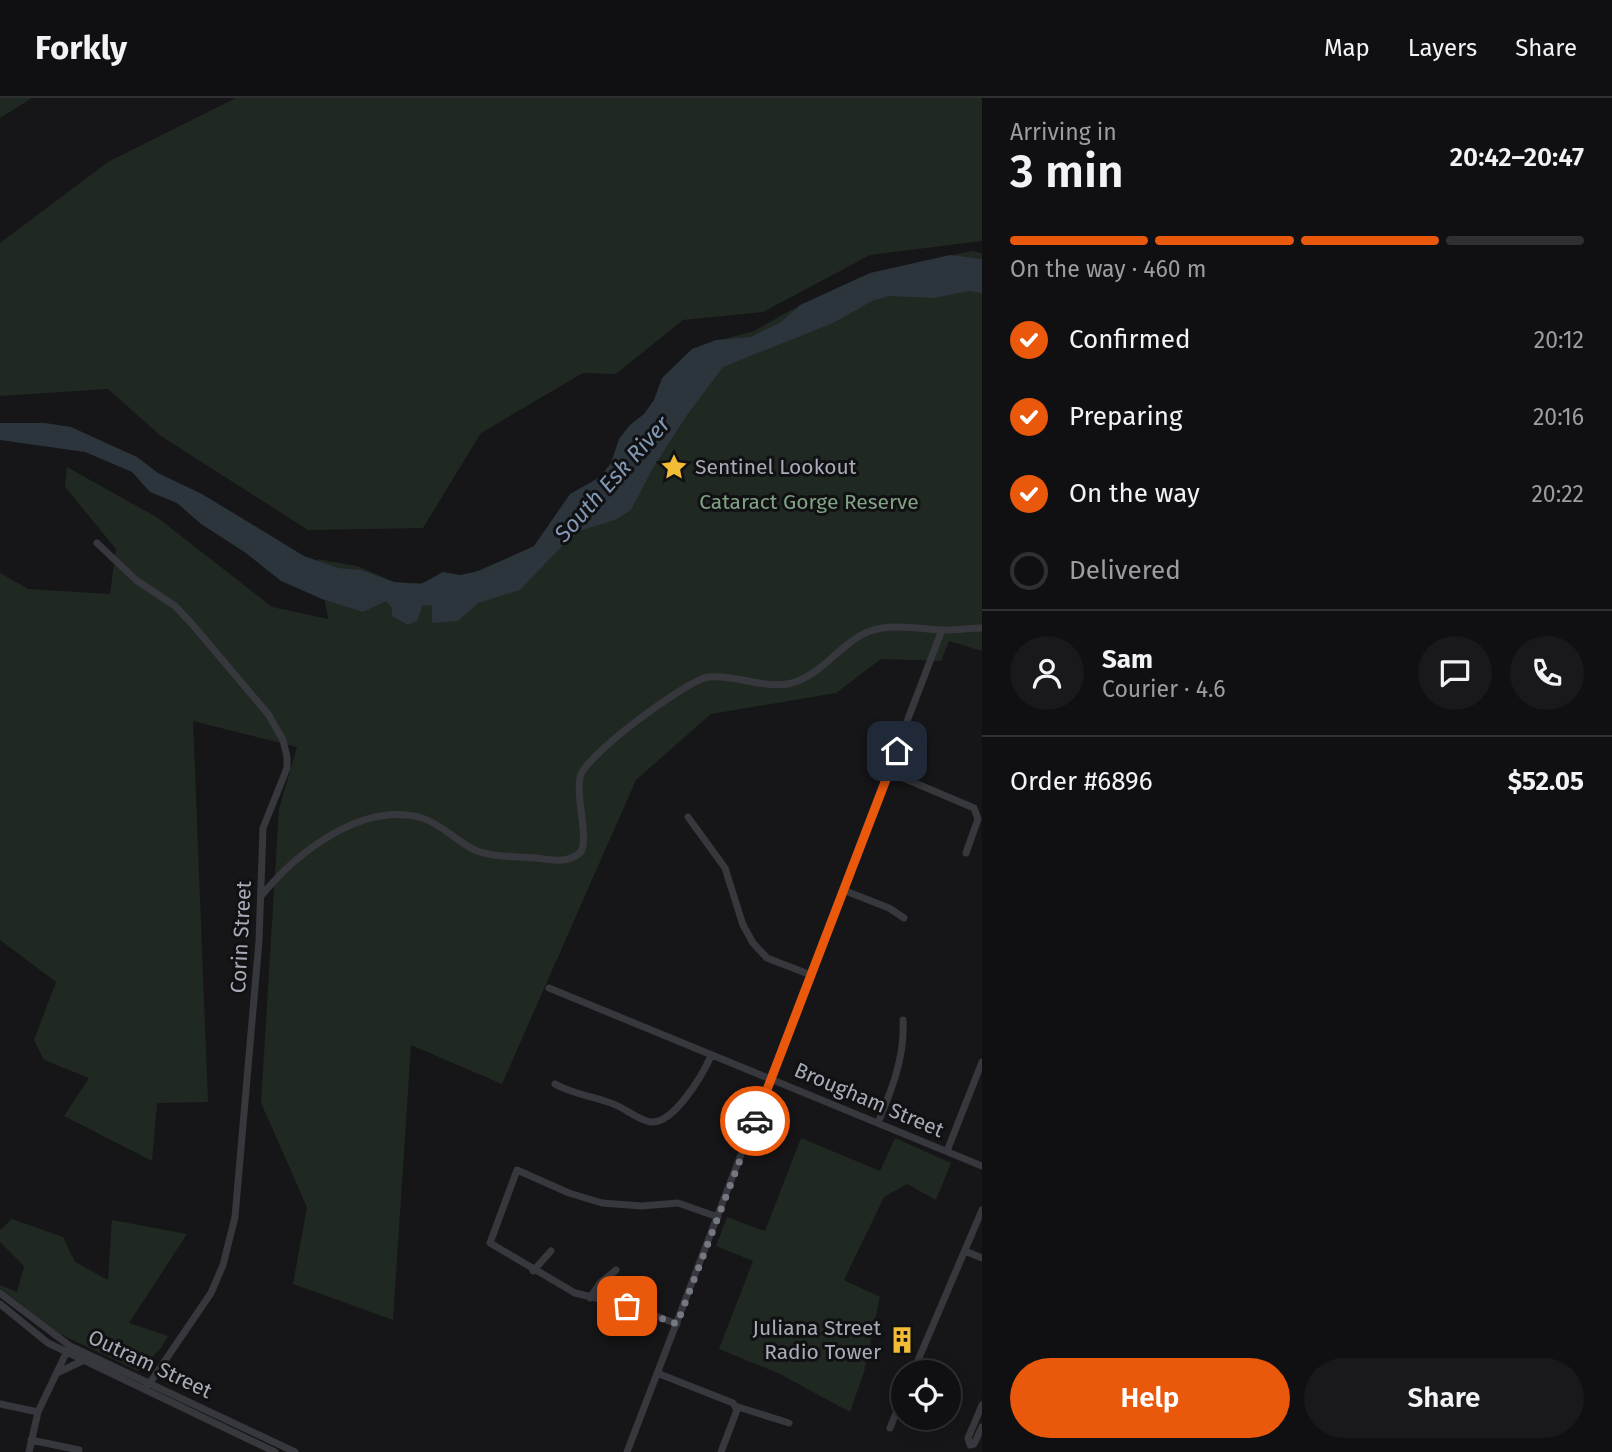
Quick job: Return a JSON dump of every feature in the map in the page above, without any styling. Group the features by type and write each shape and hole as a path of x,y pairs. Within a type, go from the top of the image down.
{"street":[{"name":"Corin Street","path":"97,543 136,580 175,606 258,701 283,740 287,768 267,815 244,1148 235,1217 223,1265 211,1293 145,1390"},
{"path":"262,895 275,881 352,823 378,816 421,818 485,853 565,861 581,852 583,846 580,785 584,769 605,745 683,687 709,677 745,679 775,685 791,683 810,676 850,642 872,630 891,627 942,630 982,628"},
{"path":"938,648 947,637 961,629"},
{"path":"627,1452 938,648 942,630"},
{"path":"889,772 974,808 978,819 966,853"},
{"path":"688,817 725,868 743,925 752,943 767,958 811,975"},
{"path":"262,863 275,881"},
{"path":"843,890 889,908 904,918"},
{"name":"Brougham Street","path":"549,988 982,1166"},
{"path":"878,1123 897,1074 904,1037 902,1020"},
{"path":"555,1084 574,1093 616,1104 645,1120 656,1122 668,1115 692,1089 711,1056"},
{"path":"947,1151 982,1062"},
{"path":"677,1324 633,1307 590,1298 533,1270 490,1243 517,1170 601,1203 642,1206 678,1203 718,1217"},
{"path":"918,1360 982,1210"},
{"path":"533,1270 551,1251"},
{"path":"965,1251 982,1258"},
{"path":"590,1298 600,1283 616,1270"},
{"name":"Outram Street","path":"0,1293 82,1362 275,1452"},
{"name":"Outram Street","path":"0,1304 48,1343 150,1382 295,1452"},
{"path":"29,1452 38,1412 53,1375 68,1349"},
{"path":"53,1375 65,1367 82,1362"},
{"path":"657,1373 735,1406 789,1423"},
{"path":"0,1404 38,1412"},
{"path":"982,1405 968,1438 970,1445 974,1444 982,1427"},
{"path":"721,1452 735,1415 735,1406"},
{"path":"31,1440 79,1450"}],"green space":[{"path":"0,98 32,98 0,118"},
{"path":"236,98 982,98 982,241 870,255 763,312 683,320 616,374 583,373 481,433 423,528 308,530 161,436 108,389 0,396 0,243 108,162"},
{"name":"Cataract Gorge Reserve","path":"971,251 982,253 982,651 949,641 941,661 881,659 836,693 711,714 636,780 502,1084 411,1045 393,1320 293,1284 307,1207 261,1103 279,809 297,747 193,721 208,1102 157,1103 152,1161 64,1116 89,1078 44,1060 34,1040 56,982 0,940 0,573 28,589 110,594 116,549 65,487 67,467 158,518 272,607 328,619 317,559 357,566 397,583 428,583 462,577 582,527 714,342 754,331 791,310 899,268"},
{"path":"801,1138 880,1171 895,1138 951,1163 936,1200 907,1184 884,1197 844,1280 880,1297 864,1372 850,1412 780,1374 719,1349 753,1261 716,1246 727,1217 765,1231"},
{"path":"12,1219 63,1237 75,1262 108,1280 112,1220 187,1234 129,1323 168,1336 161,1348 138,1371 58,1333 0,1288 0,1285 17,1292 24,1266 0,1242 0,1230"}],"water":[{"name":"South Esk River","path":"950,255 982,259 982,293 969,291 934,298 889,296 872,301 833,323 723,367 687,415 653,468 631,510 615,520 582,530 565,543 520,590 478,603 458,621 432,623 432,606 423,605 417,621 408,625 392,616 392,608 386,601 363,612 322,599 281,581 246,553 201,524 177,503 150,492 132,472 85,452 0,440 0,423 45,423 71,427 137,457 158,473 202,494 304,556 338,568 361,570 394,582 421,584 443,572 460,575 479,571 534,546 570,494 600,477 611,463 619,439 654,400 662,378 692,349 716,340 751,337 781,322 800,305 870,273"}],"way so far":[{"path":"627,1306 677,1324 755,1121"}],"place":[{"name":"Sentinel Lookout","path":"674,467"},
{"name":"Juliana Street Radio Tower","path":"902,1340"}],"route":[{"path":"755,1121 897,751"}]}
